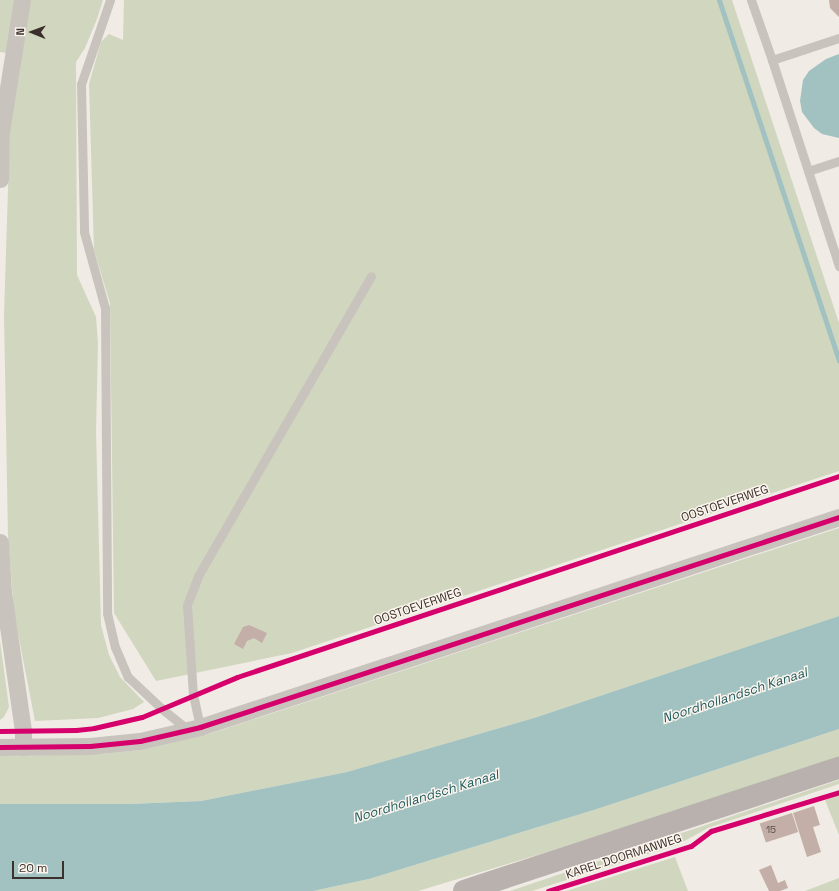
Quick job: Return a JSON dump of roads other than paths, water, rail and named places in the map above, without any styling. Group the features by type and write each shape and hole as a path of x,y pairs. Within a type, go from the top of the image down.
{"main road":[{"name":"KAREL DOORMANWEG","path":"464,891 839,768"}],"street":[{"path":"0,179 1,132 22,0"},
{"path":"0,747 90,746 140,741 194,728 839,517"},
{"path":"0,542 3,592 23,731 23,747"}],"lane":[{"path":"110,0 82,84 84,232 105,308 108,613 115,647 128,677 161,708 194,728"},
{"path":"751,0 839,266"},
{"path":"772,60 839,38"},
{"path":"808,171 839,161"},
{"path":"194,728 187,605 198,576 370,276"}],"water":[{"path":"839,54 839,138 822,134 814,128 802,112 800,101 803,80 809,71 826,59"},
{"name":"Noordhollandsch Kanaal","path":"839,616 839,729 597,809 369,879 313,891 0,891 0,804 130,804 201,801 347,772 534,718"}],"waterway":[{"path":"719,0 839,361"}]}
